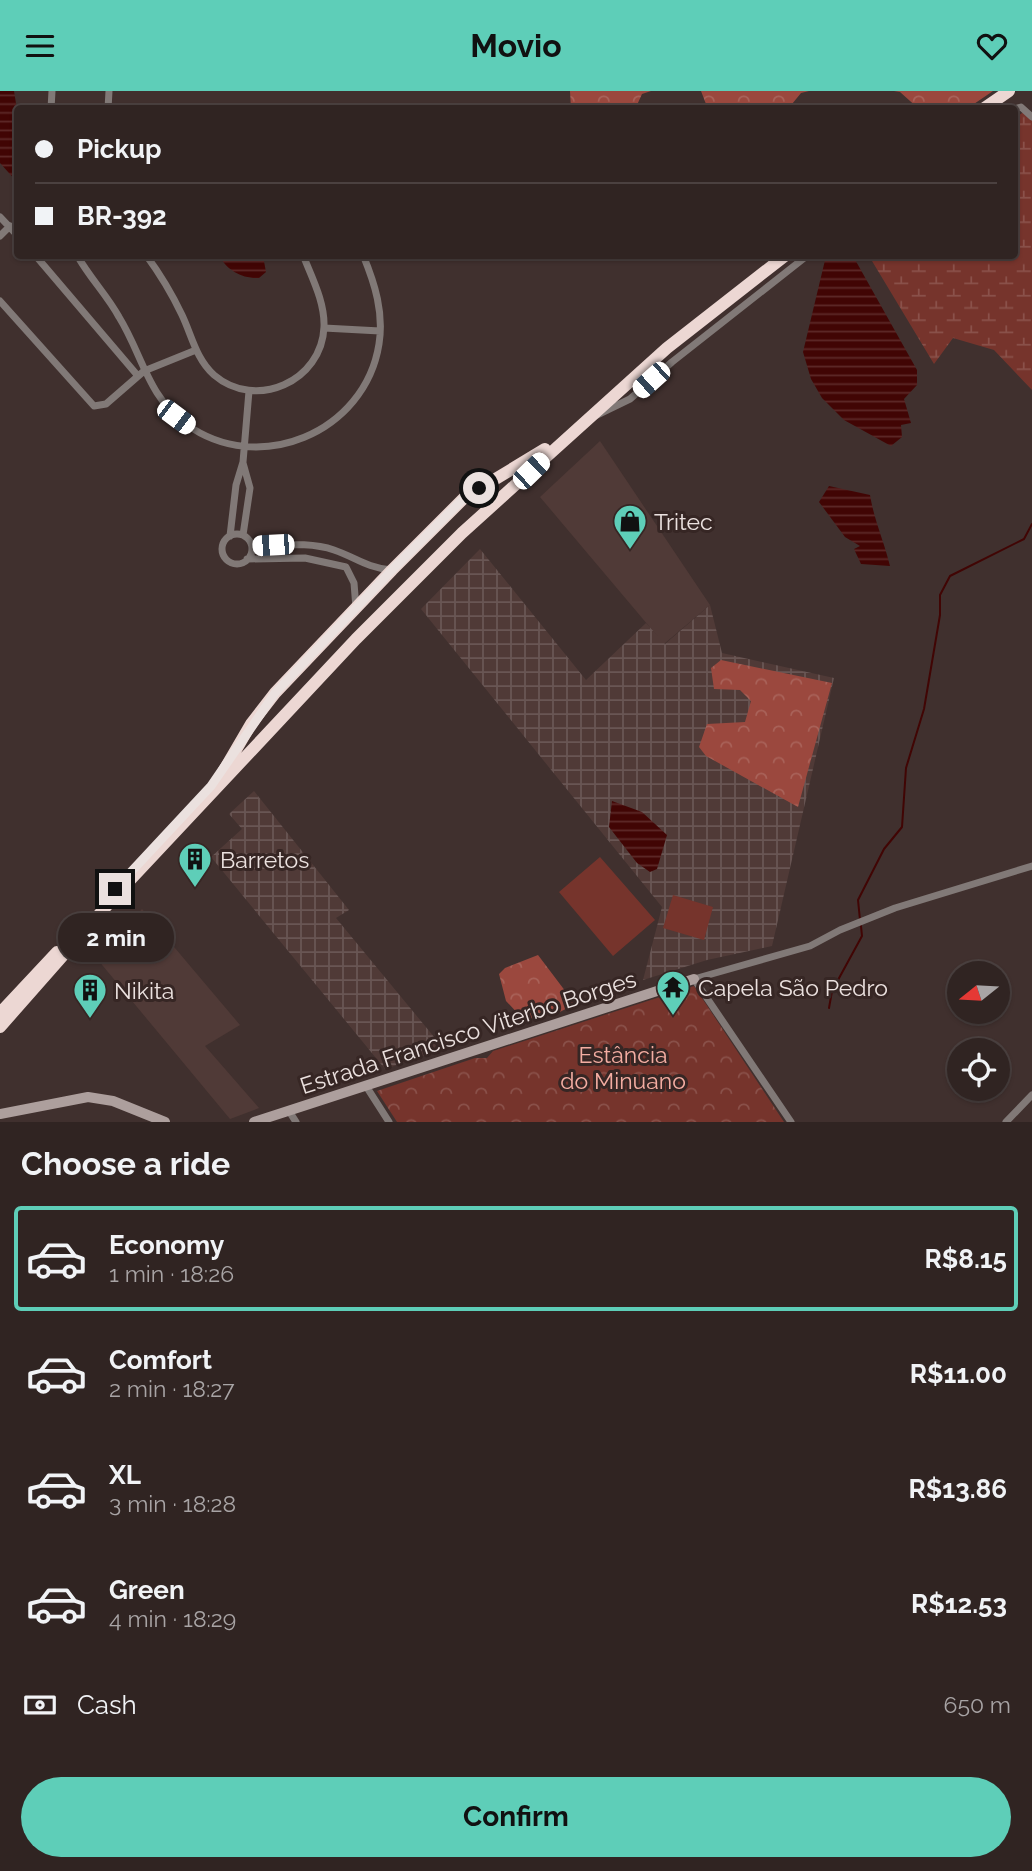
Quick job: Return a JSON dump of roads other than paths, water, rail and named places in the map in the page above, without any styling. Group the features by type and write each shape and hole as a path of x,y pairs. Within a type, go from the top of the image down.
{"highway":[{"path":"989,105 1009,91"},
{"path":"997,105 1016,91"},
{"path":"0,1027 118,893 462,533 667,348 778,259"},
{"path":"0,1013 211,786 275,693 448,514 479,488 555,443 665,346 778,259"},
{"path":"448,514 456,517 462,533"},
{"path":"275,693 278,704 290,711"}],"street":[{"path":"1018,108 1021,107 1032,117"},
{"path":"0,216 14,231"},
{"path":"0,236 10,226"},
{"path":"39,259 162,401 187,425 212,439 244,447 267,447 295,442 320,431 341,415 366,383 376,358 380,331 376,293 364,259"},
{"path":"80,259 119,316 141,374"},
{"path":"149,259 174,299 203,363 219,379 249,391 278,388 303,373 316,356 324,328 318,292 305,259"},
{"path":"589,418 630,399 671,362 803,259"},
{"path":"0,301 91,405 104,405 141,374 196,350"},
{"path":"324,328 380,331"},
{"path":"249,391 243,462 236,485 230,536 222,548 226,558 234,563 247,559 304,558 346,567 354,583 356,609"},
{"path":"243,462 250,488 243,535 252,546"},
{"path":"230,536 243,535"},
{"path":"252,546 310,545 335,550 369,567 392,570"},
{"path":"247,559 252,546"},
{"path":"791,1122 694,979 810,946 840,930 895,908 1032,866"},
{"name":"Estrada Francisco Viterbo Borges","path":"254,1122 694,979"},
{"path":"366,1086 388,1122"},
{"path":"1006,1122 1032,1095"},
{"path":"0,1114 67,1099 99,1098 164,1122"},
{"path":"289,1111 296,1122"}],"waterway":[{"path":"860,920 858,900 884,849 902,827 906,768 924,709 940,615 940,595 950,576 1024,539 1032,524"},
{"path":"829,1008 832,991 862,936 861,926"}],"place":[{"name":"Tritec","path":"630,551"},
{"name":"Barretos","path":"195,889"},
{"name":"Capela São Pedro","path":"673,1017"},
{"name":"Nikita","path":"90,1020"}],"park label":[{"name":"Estância do Minuano","path":"623,1067"}]}
